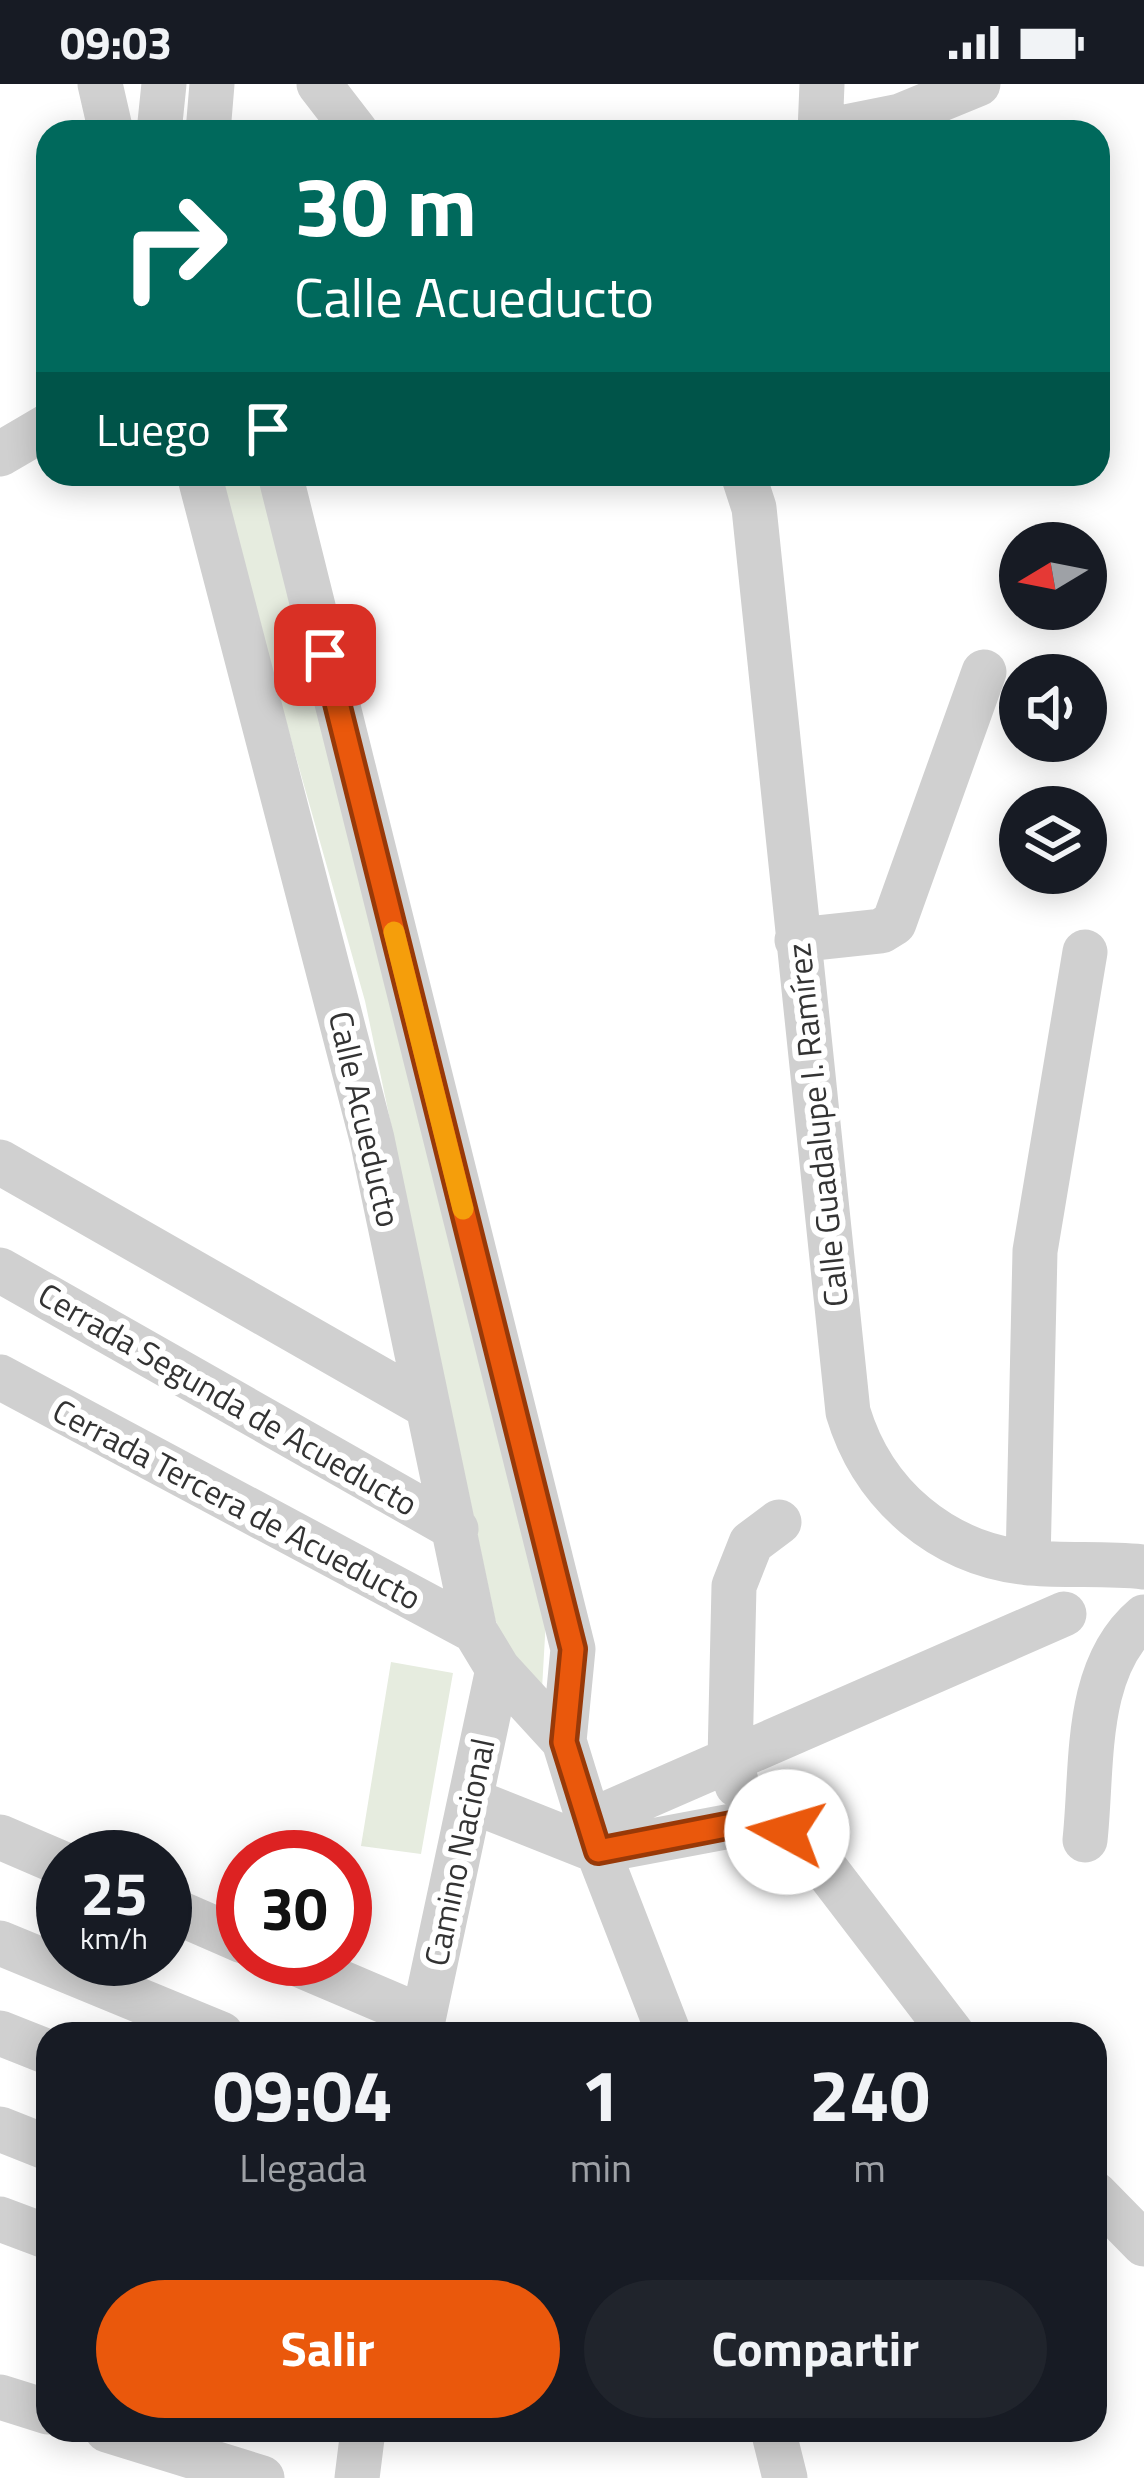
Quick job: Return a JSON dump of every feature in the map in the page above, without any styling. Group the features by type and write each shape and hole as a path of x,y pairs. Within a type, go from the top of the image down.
{"street":[{"path":"100,84 108,120"},
{"path":"160,120 164,84"},
{"path":"209,120 212,84"},
{"path":"319,84 347,120"},
{"path":"821,120 823,84"},
{"path":"880,120 978,84"},
{"path":"0,454 36,433"},
{"name":"Calle Acueducto","path":"202,486 335,985 486,1650"},
{"path":"283,486 573,1649 564,1742"},
{"name":"Calle Guadalupe I. Ramírez","path":"747,486 754,508 848,1412 859,1449 881,1482 943,1538 1028,1563 1144,1567"},
{"path":"797,940 881,931 894,923 984,672"},
{"path":"1028,1563 1035,1251 1085,952"},
{"path":"0,1162 428,1406"},
{"name":"Cerrada Segunda de Acueducto","path":"0,1270 456,1529"},
{"name":"Cerrada Tercera de Acueducto","path":"0,1378 486,1650"},
{"path":"747,1822 730,1759 734,1586 752,1543 779,1522"},
{"path":"594,1836 730,1759 1064,1614"},
{"path":"1085,1840 1102,1675 1113,1648 1144,1617"},
{"path":"486,1650 564,1742 664,2022"},
{"name":"Camino Nacional","path":"422,2022 472,1801 486,1650"},
{"path":"472,1801 594,1836 747,1822 787,1832 812,1851 943,2022"},
{"path":"0,1837 36,1852"},
{"path":"0,1942 192,2022"},
{"path":"340,1986 413,2022"},
{"path":"0,2033 36,2047"},
{"path":"0,2129 36,2143"},
{"path":"1107,2206 1144,2244"},
{"path":"0,2219 36,2232"},
{"path":"0,2397 36,2408"},
{"path":"146,2442 262,2478"},
{"path":"358,2478 362,2442"},
{"path":"776,2442 785,2478"}],"shaded area":[{"path":"219,486 274,486 547,1601 542,1689 506,1648 495,1619 365,1001"},
{"path":"391,1662 453,1673 421,1854 372,1847 372,1830 364,1830"}],"slow traffic":[{"path":"394,932 463,1209"}],"route":[{"path":"325,655 573,1649 564,1742 598,1851 747,1822 787,1832"}]}
